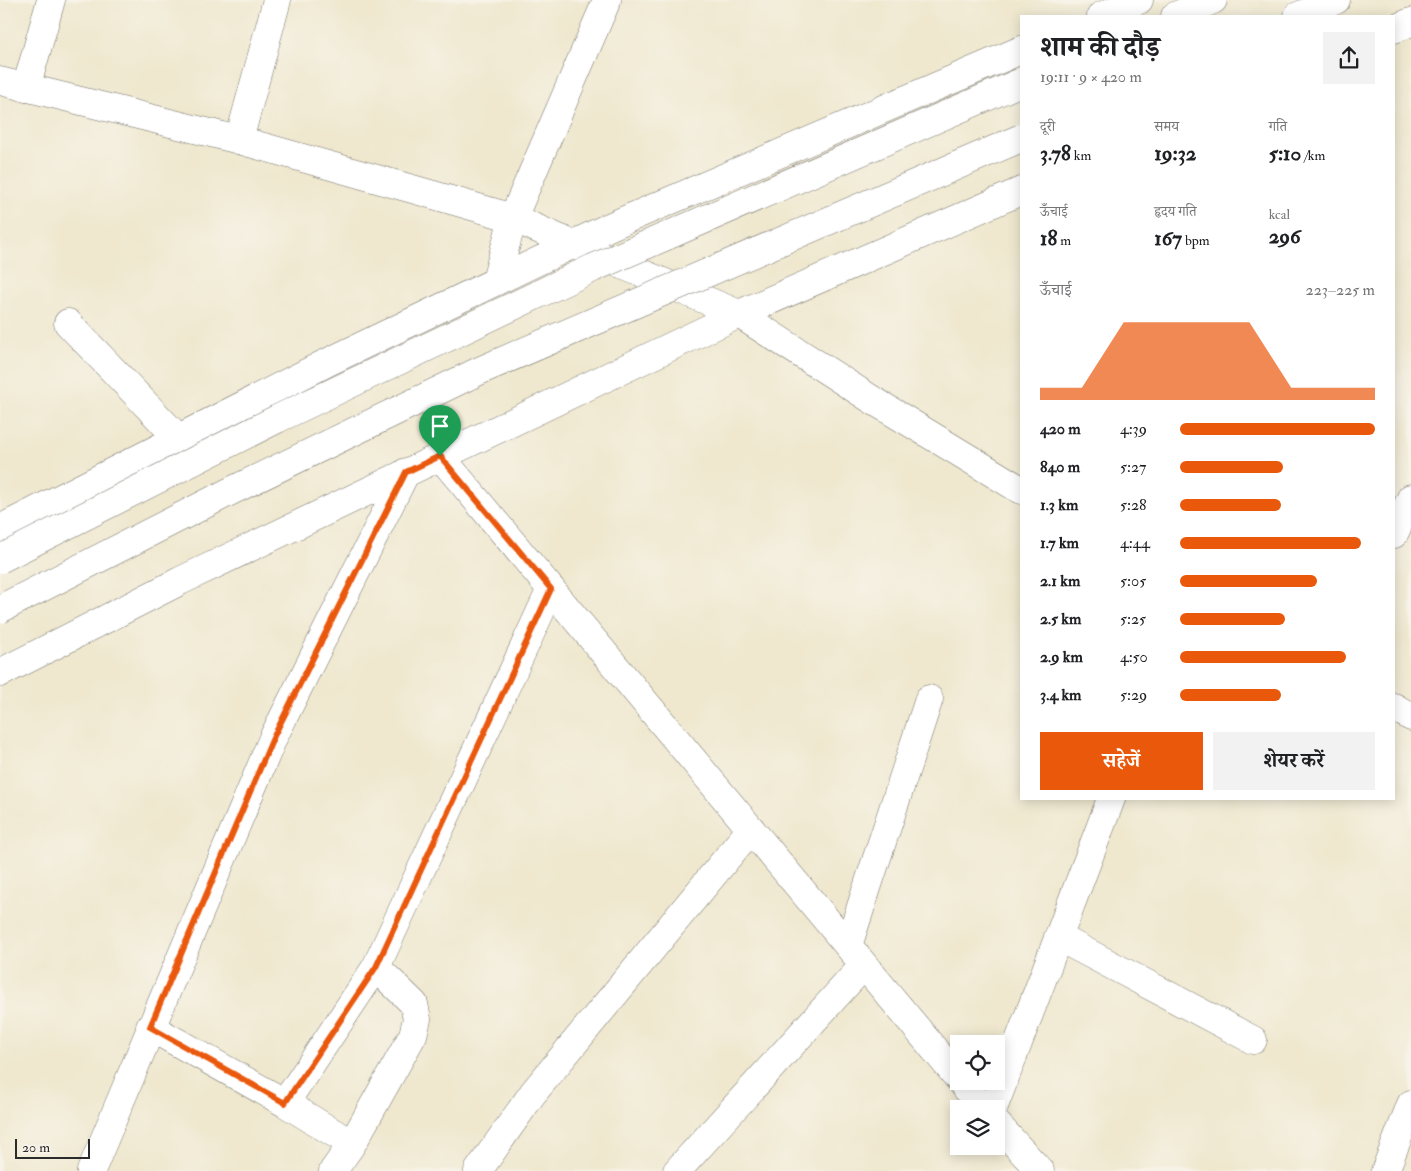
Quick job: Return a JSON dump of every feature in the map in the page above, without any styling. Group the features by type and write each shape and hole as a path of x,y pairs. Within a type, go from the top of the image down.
{"main road":[{"path":"51,0 13,84 239,140 513,218 739,314 871,399 1020,489"},
{"path":"239,140 277,0"},
{"path":"496,281 513,218 607,0"},
{"path":"1103,15 1139,0"},
{"path":"1177,15 1213,0"},
{"path":"1300,15 1336,0"},
{"path":"1395,29 1411,22"},
{"path":"0,529 326,362 572,244 1020,50"},
{"path":"0,559 193,461 593,268 1020,82"},
{"path":"0,609 229,492 479,371 1020,138"},
{"path":"0,673 180,581 739,314 1020,191"},
{"path":"68,323 178,438"},
{"path":"440,456 950,1068"},
{"path":"91,1171 273,738 406,472"},
{"path":"1395,532 1411,498"},
{"path":"285,1103 376,967 551,589"},
{"path":"677,1171 856,955 929,699"},
{"path":"1395,708 1411,717"},
{"path":"996,1100 1111,800"},
{"path":"478,1171 534,1093 751,829"},
{"path":"1058,937 1253,1040"},
{"path":"333,1171 352,1144 413,1035 417,1019 414,1004 376,967"},
{"path":"150,1027 285,1103 352,1144"},
{"path":"968,1090 977,1100"},
{"path":"1385,1171 1411,1104"},
{"path":"1005,1133 1040,1171"}],"route":[{"path":"440,456 551,589 376,967 285,1103 150,1027 273,738 406,472 440,456"}]}
